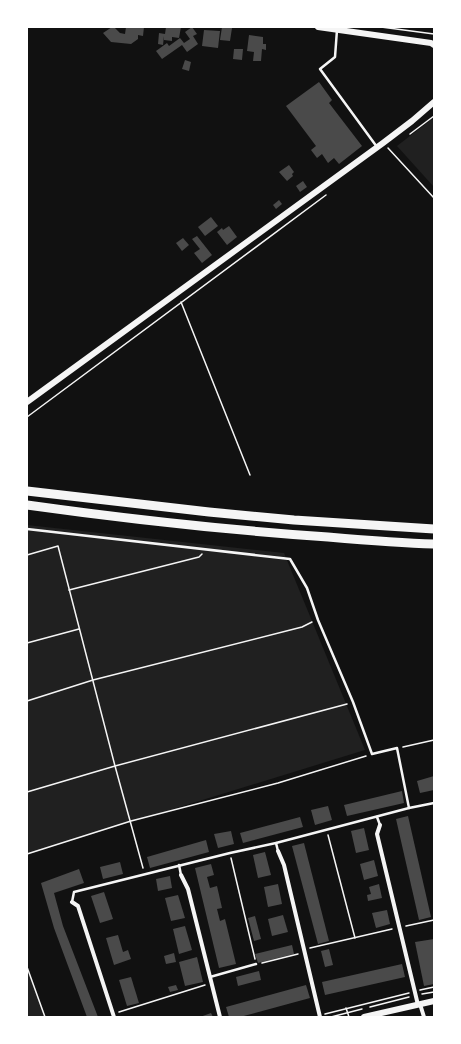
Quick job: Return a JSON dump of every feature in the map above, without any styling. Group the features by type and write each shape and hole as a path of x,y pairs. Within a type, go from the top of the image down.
{"highway":[{"path":"27,492 208,512 434,529"},
{"path":"27,505 101,516 215,527 300,535 434,544"}],"street":[{"path":"318,27 433,43"},
{"path":"27,402 383,143 434,102"},
{"path":"380,825 377,834 415,993 424,1017"},
{"path":"278,851 284,865 320,1016"},
{"path":"181,875 188,889 220,1017"},
{"path":"72,902 78,906 114,1016"},
{"path":"364,1017 434,1001"}],"lane":[{"path":"337,30 335,57 320,69 377,147"},
{"path":"27,529 290,559 307,588 318,620 353,702 372,754 397,748 409,808"},
{"path":"72,902 74,892 434,803"},
{"path":"377,817 380,825"},
{"path":"276,843 278,851"},
{"path":"179,865 181,875"},
{"path":"210,977 256,964"}],"path":[{"path":"381,27 434,34"},
{"path":"405,136 434,116"},
{"path":"383,143 434,198"},
{"path":"388,149 394,145"},
{"path":"27,417 325,195"},
{"path":"178,292 250,475"},
{"path":"27,555 58,546 144,874"},
{"path":"69,590 199,557 205,549"},
{"path":"27,701 93,680 302,627 318,620"},
{"path":"27,643 80,629"},
{"path":"27,792 115,766 353,702"},
{"path":"397,748 434,740"},
{"path":"27,854 131,822 278,782 372,754"},
{"path":"326,830 355,938"},
{"path":"230,853 256,964 399,927 434,920"},
{"path":"27,967 45,1017"},
{"path":"114,1016 211,983"},
{"path":"370,1007 434,987"},
{"path":"320,1016 346,1008 415,993 434,992"},
{"path":"346,1008 349,1017"},
{"path":"331,1017 363,1009"}],"shaded area":[{"path":"432,119 434,121 434,187 397,146"},
{"path":"27,525 284,553 365,750 27,854"},
{"path":"27,967 45,1017 27,1017"}],"building":[{"path":"112,27 120,33 125,34 126,27 144,27 143,36 138,35 138,39 131,44 111,42 103,33"},
{"path":"166,27 181,27 179,38 172,37 172,41 164,40 164,36 163,45 158,44 159,33 165,34"},
{"path":"192,27 197,34 193,36 198,44 187,52 182,45 162,59 156,51 167,43 169,46 180,38 184,43 190,39 185,32"},
{"path":"222,27 232,28 230,41 220,40"},
{"path":"204,30 220,31 218,48 202,46"},
{"path":"249,35 263,37 263,44 266,44 266,50 262,49 261,61 253,61 254,52 247,51"},
{"path":"234,49 243,49 242,60 233,59"},
{"path":"185,60 191,62 189,71 182,69"},
{"path":"319,82 332,100 329,103 362,146 339,164 334,158 328,163 322,154 317,158 311,150 316,146 286,106"},
{"path":"289,165 294,172 292,174 293,176 287,181 279,172"},
{"path":"303,181 307,187 300,192 296,186"},
{"path":"279,200 282,204 276,209 273,205"},
{"path":"211,217 218,226 205,236 198,227"},
{"path":"229,226 237,237 227,245 217,232 222,228 223,230"},
{"path":"197,236 212,255 202,263 194,253 200,249 192,239"},
{"path":"183,238 189,245 182,251 176,243"},
{"path":"434,776 434,790 420,793 417,781"},
{"path":"402,791 404,803 347,816 344,805"},
{"path":"328,806 332,820 315,825 311,810"},
{"path":"408,816 431,917 419,920 396,819"},
{"path":"300,817 303,827 243,843 240,833"},
{"path":"364,828 369,850 356,853 351,831"},
{"path":"231,831 234,844 218,848 214,834"},
{"path":"206,840 209,852 150,868 147,857"},
{"path":"304,843 329,941 318,944 292,846"},
{"path":"265,852 271,875 258,878 253,855"},
{"path":"374,860 378,876 364,880 360,864"},
{"path":"120,862 123,874 103,879 100,867"},
{"path":"211,864 214,875 207,877 210,888 217,886 222,908 217,909 220,921 225,919 236,964 219,968 195,868"},
{"path":"79,869 84,883 54,893 63,926 98,1017 87,1017 54,928 41,883"},
{"path":"170,876 172,888 158,891 156,879"},
{"path":"278,884 282,904 268,907 264,887"},
{"path":"379,884 382,898 368,901 367,895 371,894 369,887"},
{"path":"104,892 113,919 100,923 91,896"},
{"path":"178,895 185,918 171,921 165,898"},
{"path":"387,910 390,924 376,928 372,913"},
{"path":"283,915 288,932 272,936 268,919"},
{"path":"255,916 261,939 254,941 248,918"},
{"path":"185,926 192,950 179,954 173,929"},
{"path":"118,935 123,952 128,950 131,959 114,965 106,938"},
{"path":"434,939 434,984 424,986 415,942"},
{"path":"292,945 294,954 258,963 255,954"},
{"path":"329,949 333,965 325,967 321,951"},
{"path":"174,953 176,962 166,964 164,956"},
{"path":"197,957 203,982 185,986 179,962"},
{"path":"402,964 405,977 325,995 322,982"},
{"path":"259,971 261,980 238,986 236,977"},
{"path":"131,977 139,1003 127,1006 119,980"},
{"path":"176,985 178,990 170,992 168,987"},
{"path":"306,985 310,998 240,1017 229,1017 226,1007"},
{"path":"211,1013 213,1017 200,1017"}]}
